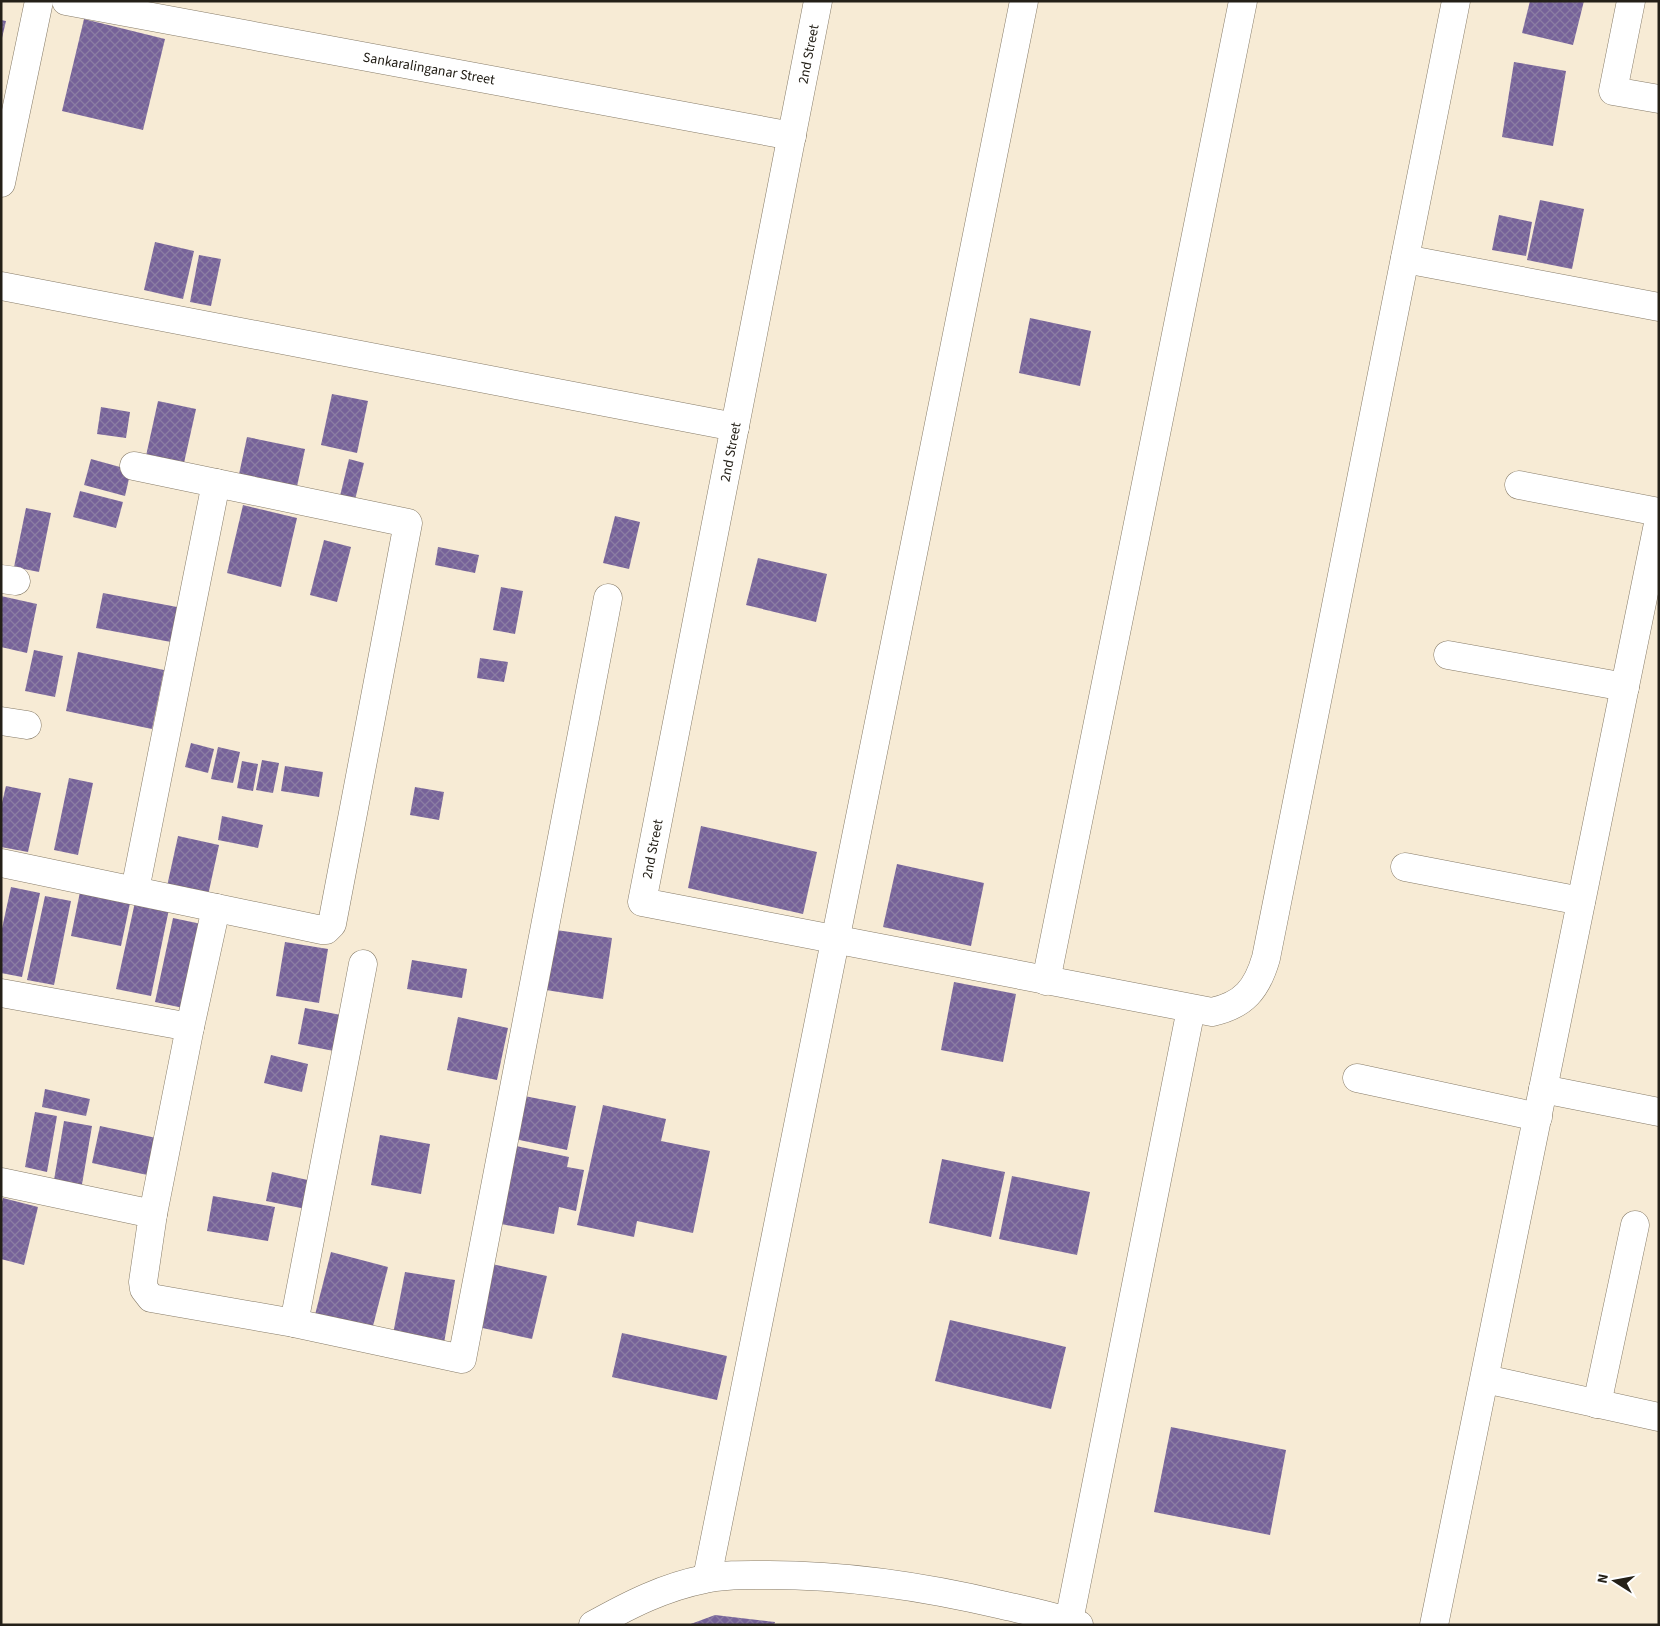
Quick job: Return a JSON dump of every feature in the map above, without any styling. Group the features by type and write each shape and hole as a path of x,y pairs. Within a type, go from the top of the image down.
{"street":[{"path":"1,183 39,1"},
{"name":"Sankaralinganar Street","path":"66,1 792,136"},
{"name":"2nd Street","path":"818,1 642,902 835,940"},
{"path":"707,1578 1024,1"},
{"path":"1046,981 1243,1"},
{"path":"835,940 1212,1012 1227,1008 1242,1000 1253,989 1262,973 1266,958 1456,1"},
{"path":"1631,1 1613,91 1659,100"},
{"path":"1405,259 1659,307"},
{"path":"1,286 735,427"},
{"path":"1,863 322,930 326,930 332,924 408,523 134,466"},
{"path":"135,890 216,483"},
{"path":"1519,485 1659,512"},
{"path":"1434,1625 1659,520"},
{"path":"216,908 153,1214 144,1289 151,1298 294,1323 462,1359 608,598"},
{"path":"1448,655 1625,687"},
{"path":"1405,867 1581,901"},
{"path":"294,1323 363,964"},
{"path":"1,992 190,1028"},
{"path":"593,1625 629,1614 659,1591 707,1578 797,1575 851,1579 921,1588 968,1597 1074,1623 1191,1009"},
{"path":"1357,1078 1538,1117"},
{"path":"1543,1089 1659,1112"},
{"path":"1,1182 153,1214"},
{"path":"1597,1404 1635,1224"},
{"path":"1485,1379 1659,1417"}],"building":[{"path":"1530,1 1584,1 1573,45 1522,33"},
{"path":"84,19 165,39 143,130 62,111"},
{"path":"1,20 6,21 2,38 1,37"},
{"path":"1514,62 1566,71 1553,146 1502,137"},
{"path":"1540,200 1584,209 1572,269 1527,260"},
{"path":"1499,215 1532,222 1526,256 1492,250"},
{"path":"155,242 194,251 183,299 144,290"},
{"path":"199,255 221,259 211,306 190,302"},
{"path":"1030,318 1091,331 1080,386 1019,373"},
{"path":"332,394 368,401 357,453 321,445"},
{"path":"158,401 196,409 184,463 146,456"},
{"path":"101,407 130,412 126,438 97,434"},
{"path":"247,437 305,449 296,491 238,479"},
{"path":"91,459 131,470 125,496 84,485"},
{"path":"349,459 364,463 354,504 339,500"},
{"path":"80,491 123,502 116,528 73,517"},
{"path":"243,505 297,518 281,587 227,573"},
{"path":"26,508 51,513 39,572 14,567"},
{"path":"615,516 640,522 629,569 603,563"},
{"path":"324,540 351,547 337,602 310,595"},
{"path":"438,547 479,555 475,573 435,565"},
{"path":"758,558 827,574 816,622 746,605"},
{"path":"501,587 523,591 515,634 493,630"},
{"path":"103,593 177,607 171,642 96,628"},
{"path":"1,596 37,604 27,653 1,647"},
{"path":"34,650 63,656 55,697 25,691"},
{"path":"78,652 164,670 152,729 66,711"},
{"path":"480,658 508,662 504,682 477,678"},
{"path":"191,743 214,749 208,773 185,767"},
{"path":"218,747 240,752 233,783 211,779"},
{"path":"262,760 279,763 273,793 256,790"},
{"path":"242,761 258,764 253,791 237,788"},
{"path":"285,766 323,772 319,797 281,791"},
{"path":"69,778 93,783 78,855 54,850"},
{"path":"6,786 41,793 28,852 1,847 1,807"},
{"path":"415,787 444,792 439,820 410,815"},
{"path":"222,816 263,825 258,848 218,840"},
{"path":"701,826 817,852 803,914 688,888"},
{"path":"178,836 219,845 207,900 166,891"},
{"path":"897,864 984,883 971,946 883,927"},
{"path":"11,887 40,893 22,977 1,973 1,933"},
{"path":"80,892 130,903 121,946 71,936"},
{"path":"45,896 71,901 54,985 27,980"},
{"path":"135,902 169,909 151,996 116,989"},
{"path":"173,918 206,925 188,1009 155,1002"},
{"path":"556,930 612,938 603,999 546,990"},
{"path":"285,942 328,949 319,1003 276,996"},
{"path":"412,960 467,969 462,998 407,989"},
{"path":"954,982 1016,994 1003,1062 941,1050"},
{"path":"305,1008 346,1016 339,1052 298,1044"},
{"path":"458,1017 508,1028 497,1080 447,1070"},
{"path":"271,1055 308,1064 302,1092 264,1083"},
{"path":"45,1089 90,1099 86,1116 42,1107"},
{"path":"519,1095 576,1106 567,1150 510,1138"},
{"path":"603,1105 666,1119 661,1141 710,1151 693,1233 637,1221 634,1237 577,1225"},
{"path":"35,1112 57,1116 47,1172 25,1167"},
{"path":"64,1121 92,1126 81,1190 53,1186"},
{"path":"100,1126 161,1139 152,1176 92,1163"},
{"path":"380,1135 430,1144 421,1194 371,1185"},
{"path":"516,1146 569,1157 567,1167 584,1170 576,1211 559,1207 554,1234 501,1224"},
{"path":"942,1159 1005,1172 991,1237 929,1223"},
{"path":"272,1172 312,1181 306,1209 266,1201"},
{"path":"1012,1176 1090,1192 1077,1255 999,1239"},
{"path":"213,1196 275,1207 268,1241 207,1231"},
{"path":"3,1198 38,1207 24,1265 1,1259 1,1206"},
{"path":"331,1252 388,1267 372,1330 315,1315"},
{"path":"492,1264 547,1276 532,1339 478,1327"},
{"path":"405,1272 455,1280 444,1343 393,1334"},
{"path":"950,1320 1066,1347 1051,1409 935,1381"},
{"path":"622,1333 727,1356 717,1400 612,1377"},
{"path":"1171,1427 1286,1450 1270,1535 1154,1512"},
{"path":"715,1615 775,1622 774,1625 688,1625"}]}
